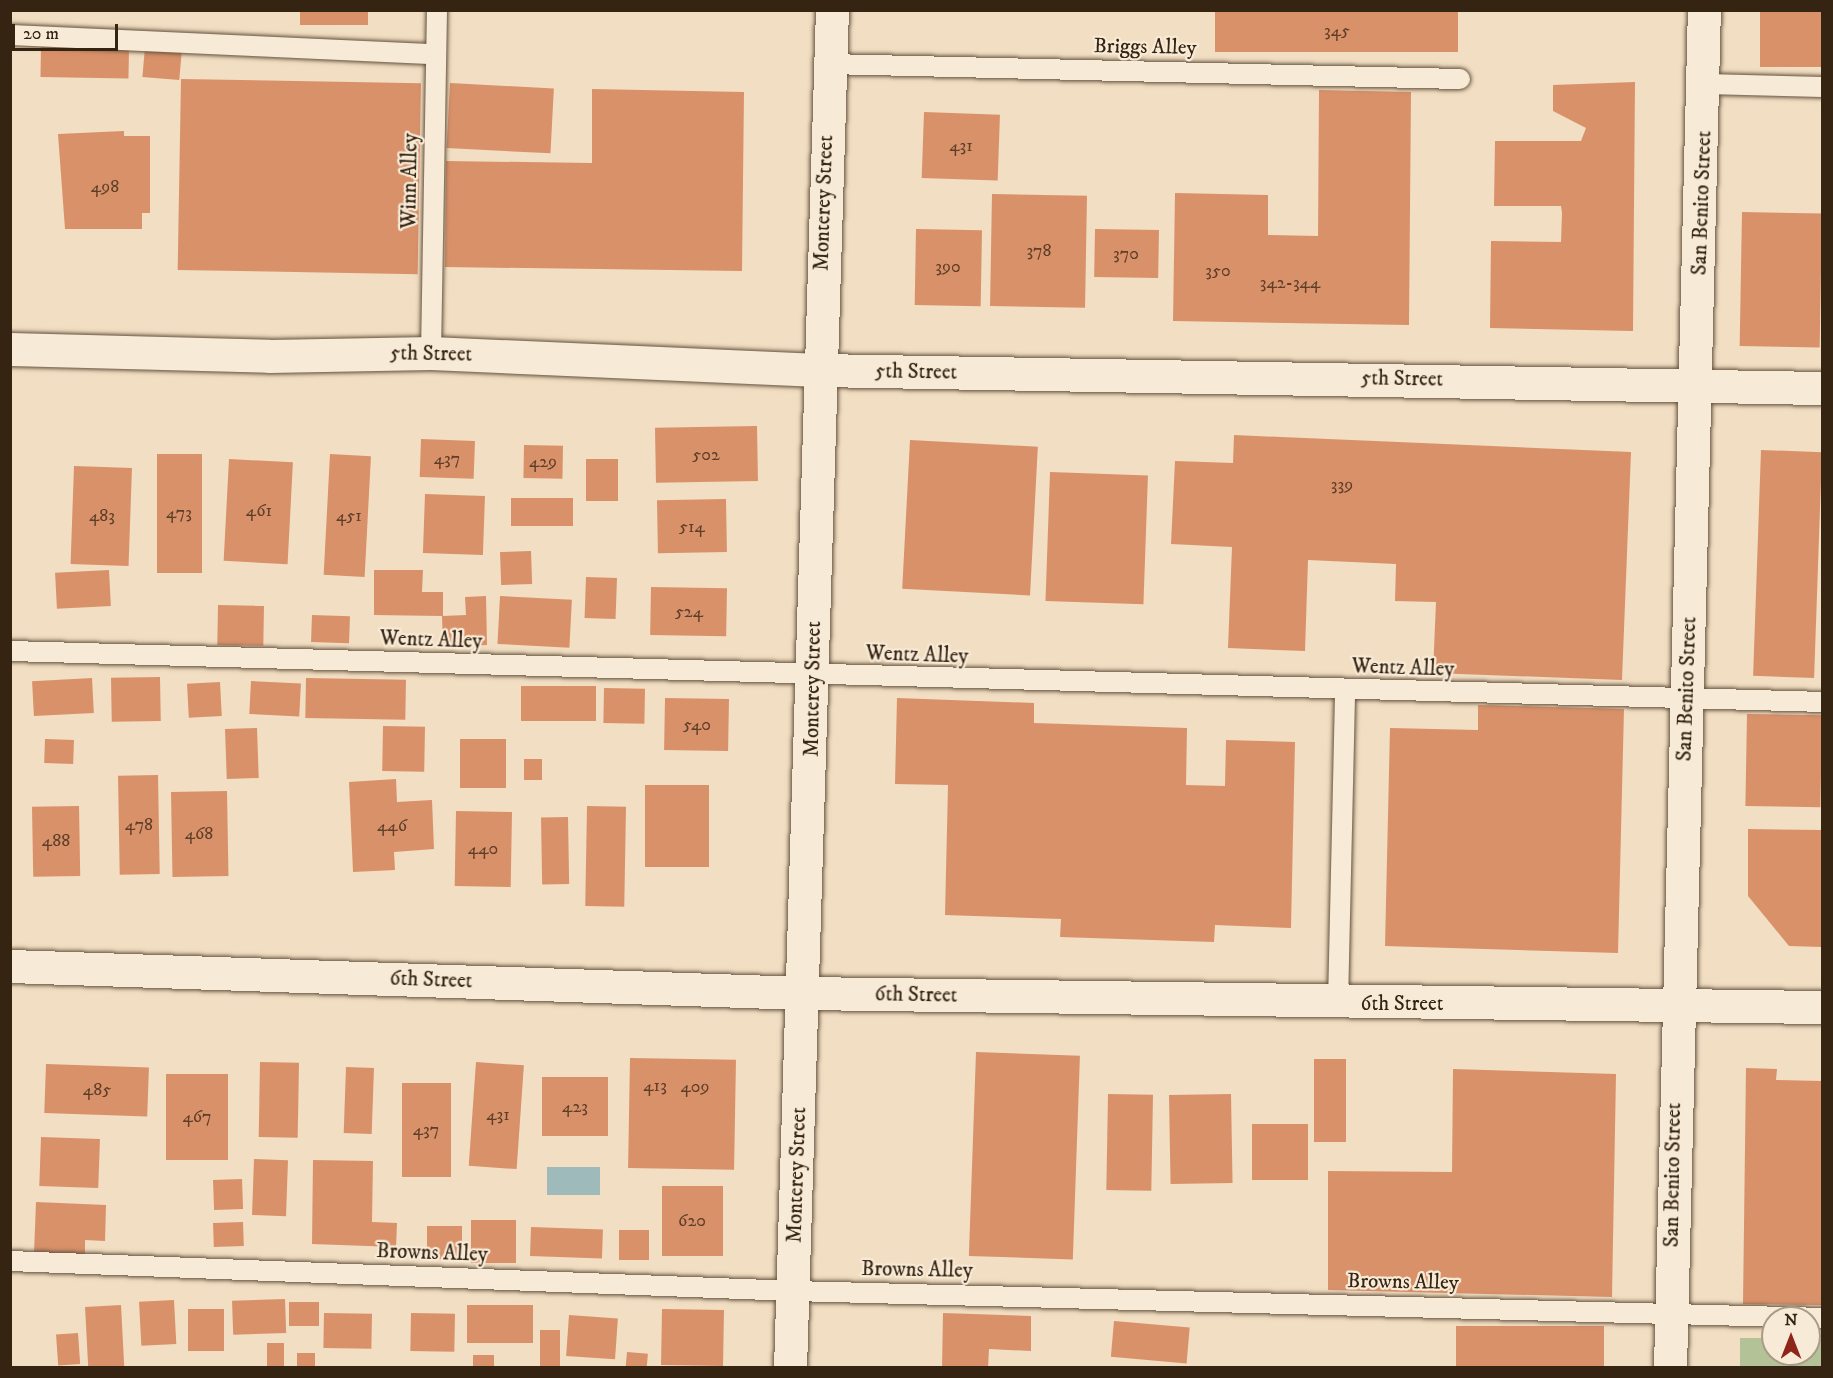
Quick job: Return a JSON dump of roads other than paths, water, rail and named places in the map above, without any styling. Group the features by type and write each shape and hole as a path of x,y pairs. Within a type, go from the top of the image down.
{"street":[{"name":"Monterey Street","path":"790,1368 814,676 819,370 828,64 832,10"},
{"name":"San Benito Street","path":"1670,1368 1676,1002 1706,84 1704,10"},
{"name":"5th Street","path":"10,349 269,356 431,353 819,370 1822,388"},
{"name":"6th Street","path":"10,966 804,993 1338,1004 1676,1002 1822,1007"}],"lane":[{"name":"Winn Alley","path":"431,353 437,10"},
{"path":"10,34 436,54"},
{"name":"Briggs Alley","path":"828,64 1460,79"},
{"path":"1706,84 1822,87"},
{"name":"Wentz Alley","path":"10,651 1687,701 1822,702"},
{"path":"1338,1004 1345,691"},
{"name":"Browns Alley","path":"10,1261 793,1291 1671,1312 1822,1318"}],"water":[{"path":"547,1167 600,1167 600,1195 547,1195"}]}
